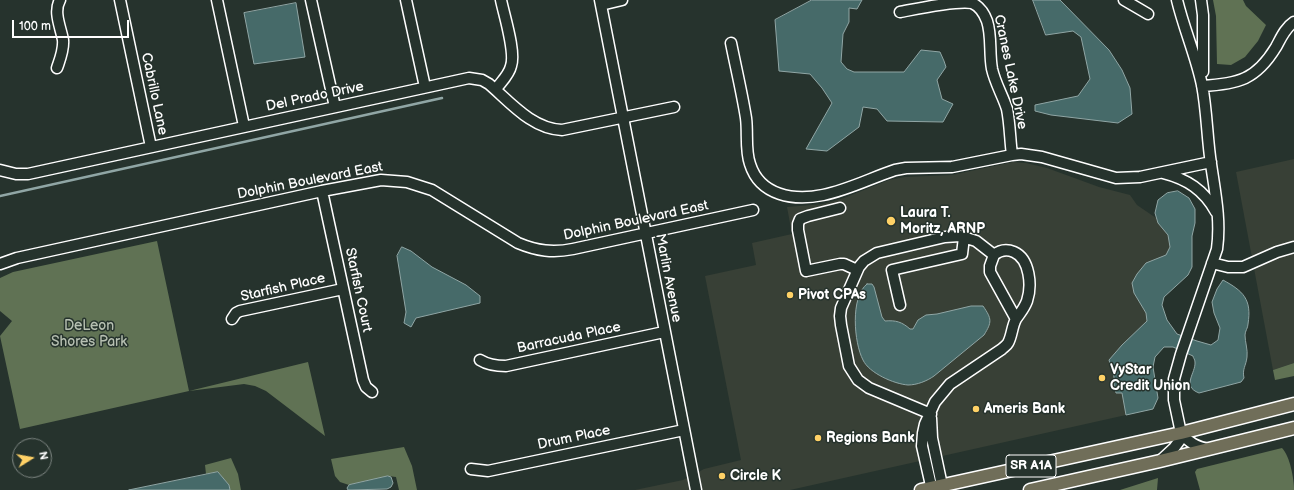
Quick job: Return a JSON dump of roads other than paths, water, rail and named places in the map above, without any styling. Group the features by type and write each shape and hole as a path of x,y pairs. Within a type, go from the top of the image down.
{"main road":[{"name":"SR A1A","path":"934,489 1181,433 1294,404"},
{"name":"SR A1A","path":"1030,490 1210,450 1294,428"}],"street":[{"path":"57,68 63,41 57,11 57,6 60,0"},
{"name":"Cabrillo Lane","path":"120,0 152,147"},
{"path":"217,0 244,126"},
{"path":"311,0 334,107"},
{"path":"406,0 425,87"},
{"path":"496,90 508,74 512,61 512,51 501,0"},
{"path":"600,2 622,0"},
{"path":"1124,0 1148,14"},
{"path":"1160,461 1180,440 1181,433 1173,390 1174,379 1217,248 1219,235 1202,86 1197,64 1177,0"},
{"path":"1201,0 1203,28 1202,86"},
{"name":"Cranes Lake Drive","path":"900,12 950,2 964,1 977,5 983,11 989,30 992,71 1006,108 1012,155"},
{"name":"Marlin Avenue","path":"600,2 696,490"},
{"path":"1202,86 1232,83 1254,73 1268,60 1286,30 1294,22"},
{"path":"731,43 745,116 749,162 759,181 766,188 780,195 807,197 823,195 895,170 906,168 952,167 1021,154 1042,157 1116,178 1140,178 1211,162"},
{"name":"Del Prado Drive","path":"0,170 16,174 28,174 469,78 482,80 496,90 523,114 536,122 556,130 674,107"},
{"path":"1161,173 1185,180 1199,189 1211,203 1218,216"},
{"name":"Dolphin Boulevard East","path":"0,264 17,258 322,191 381,180 398,180 416,184 440,194 518,243 542,251 563,251 753,210"},
{"name":"Starfish Court","path":"322,191 363,380 372,392"},
{"path":"840,208 800,219 798,230 806,271 840,264 857,270"},
{"path":"931,414 864,385 853,373 849,366 840,316 841,308 857,270 864,261 877,253 953,236 964,237 976,241 994,255"},
{"path":"900,305 892,270 962,254 964,237"},
{"path":"1212,263 1228,267 1243,267 1277,252 1294,248"},
{"path":"934,489 931,414 935,402 950,384 1002,349 1008,342 1016,320 1022,312 1028,299 1029,277 1023,258 1013,251 1002,251 994,255 990,266 990,272 1016,320"},
{"name":"Starfish Place","path":"232,320 236,313 240,311 343,289"},
{"name":"Barracuda Place","path":"480,360 488,364 506,366 664,332"},
{"name":"Drum Place","path":"470,469 488,471 684,430"},
{"path":"1181,433 1193,444 1210,450"}],"water":[{"path":"812,0 862,0 857,9 849,8 849,22 843,34 841,62 847,69 854,72 904,72 921,50 940,52 946,67 937,80 942,99 953,104 943,122 887,121 877,109 863,107 859,127 827,151 806,149 832,103 810,74 779,71 775,20"},
{"path":"1033,0 1060,0 1109,50 1122,70 1130,88 1132,114 1118,123 1051,115 1035,111 1035,105 1078,96 1090,79 1081,37 1073,31 1046,35"},
{"path":"296,3 305,57 254,64 244,13"},
{"path":"1178,191 1189,198 1195,209 1195,223 1192,236 1192,267 1188,275 1164,297 1162,305 1167,320 1177,334 1211,345 1218,340 1220,328 1214,313 1212,302 1217,289 1223,280 1236,288 1241,292 1249,308 1248,325 1245,332 1247,360 1244,370 1244,378 1241,382 1199,393 1191,387 1190,383 1195,366 1193,356 1173,347 1164,347 1155,357 1153,367 1158,398 1153,409 1126,415 1122,393 1116,393 1114,377 1109,360 1147,321 1146,313 1134,293 1132,283 1146,263 1166,255 1170,247 1168,235 1158,223 1155,213 1158,200 1167,193"},
{"path":"402,247 411,251 432,267 466,285 480,296 480,303 416,318 411,327 404,323 406,312 397,256"},
{"path":"867,284 872,284 874,287 882,317 885,321 899,322 910,329 913,329 918,320 926,315 971,306 983,306 988,314 990,324 984,335 931,378 911,385 889,380 882,377 866,365 857,343 855,320 856,309 858,299 862,290"},
{"path":"218,472 229,485 230,490 129,490"},
{"path":"388,476 391,477 393,483 391,487 387,489 348,490 347,488 349,485"}],"waterway":[{"path":"0,196 442,98"}],"place":[{"name":"Laura T. Moritz, ARNP","path":"891,221"},
{"name":"Pivot CPAs","path":"790,295"},
{"name":"VyStar Credit Union","path":"1102,378"},
{"name":"Ameris Bank","path":"976,409"},
{"name":"Regions Bank","path":"818,438"},
{"name":"Circle K","path":"722,476"}],"park label":[{"name":"DeLeon Shores Park","path":"89,334"}]}
